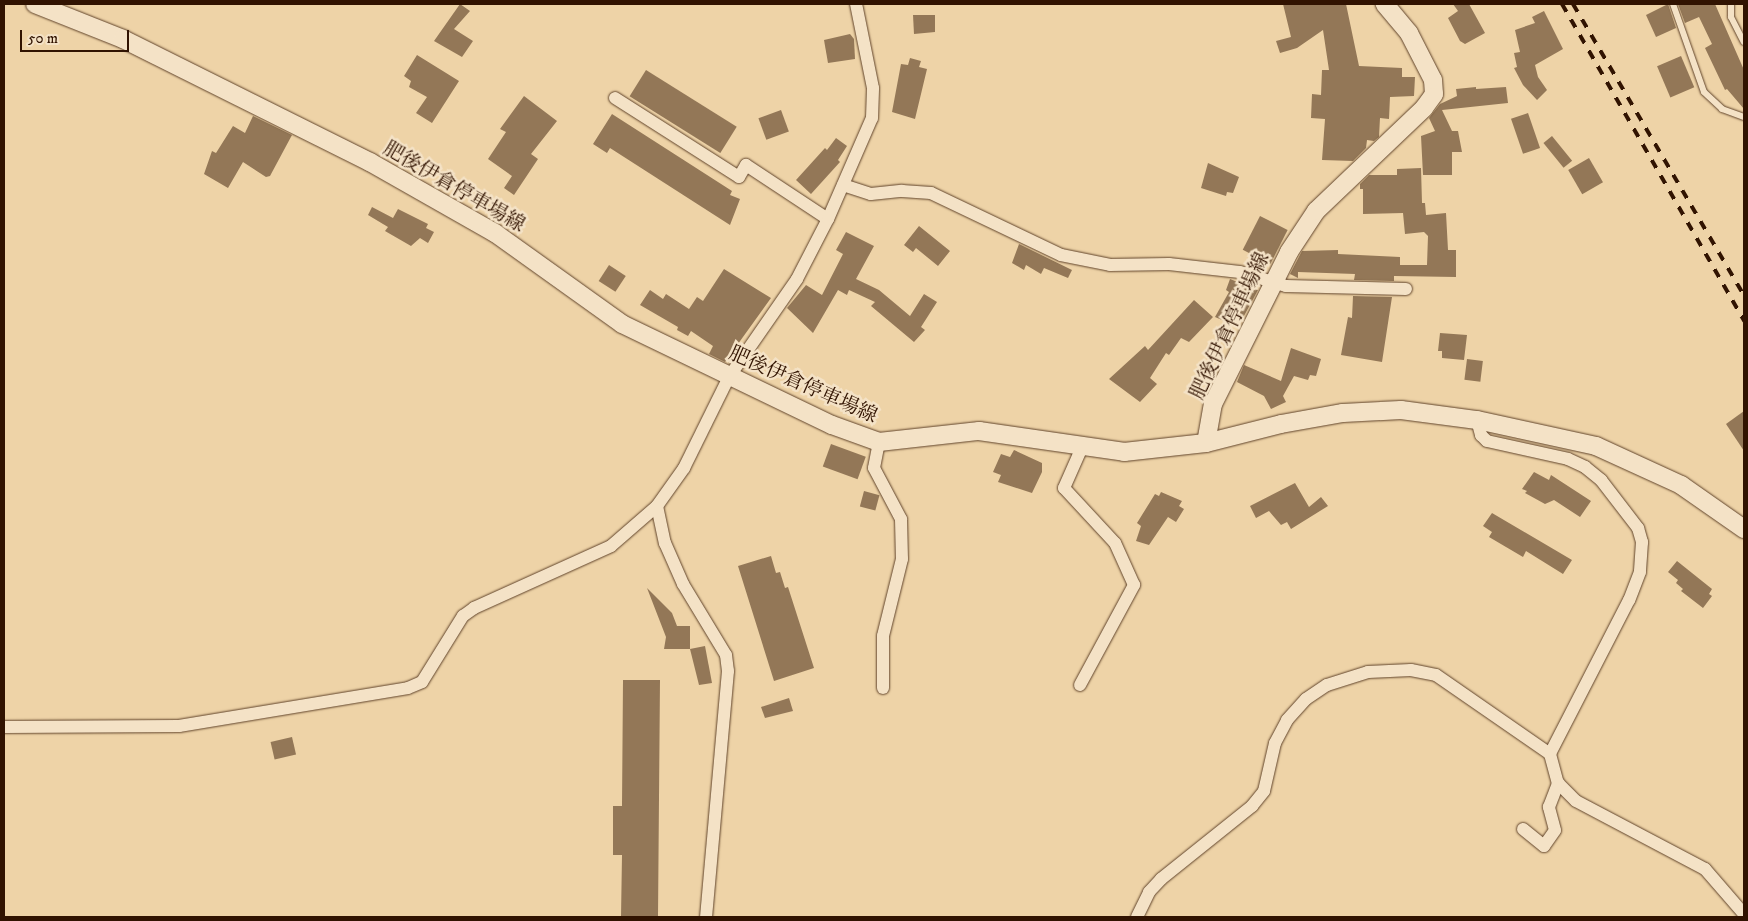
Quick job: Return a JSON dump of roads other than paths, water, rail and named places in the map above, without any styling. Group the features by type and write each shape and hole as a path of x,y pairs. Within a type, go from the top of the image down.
{"main road":[{"name":"肥後伊倉停車場線","path":"35,4 123,39 370,162 495,233 622,324 832,425 879,442 980,431 1124,452 1206,443 1213,404 1288,252 1316,212 1424,108 1434,94 1433,80 1409,33 1385,4"},
{"path":"1206,443 1281,424 1343,412 1401,410 1476,420 1596,446 1681,485 1744,530"}],"street":[{"path":"4,727 179,726 408,688 422,682 462,616 474,608 611,546 657,506 684,468 729,377 797,279 828,219 872,118 873,88 856,4"},
{"path":"616,98 739,178 746,164 828,219"},
{"path":"843,185 871,194 902,190 931,193 1061,255 1110,265 1170,264 1240,272 1273,285 1406,289"},
{"path":"1476,420 1481,435 1487,441 1568,459 1586,467 1600,480 1638,528 1642,542 1640,572 1630,600 1550,754"},
{"path":"879,442 874,468 900,519 902,559 882,636 883,688"},
{"path":"1080,684 1134,585 1115,543 1064,488 1083,445"},
{"path":"657,506 665,543 683,584 726,655 728,671 706,917"},
{"path":"1136,917 1149,892 1161,879 1252,806 1264,790 1275,743 1287,720 1306,699 1327,685 1368,672 1411,670 1436,675 1550,754 1558,783 1576,801 1705,869 1744,914"},
{"path":"1523,829 1544,846 1555,830 1549,807 1558,783"}],"lane":[{"path":"1673,4 1704,92 1722,109 1744,117"},
{"path":"1731,4 1731,17 1744,42"}],"railway":[{"path":"1562,4 1744,321"},
{"path":"1573,4 1744,296"}]}
